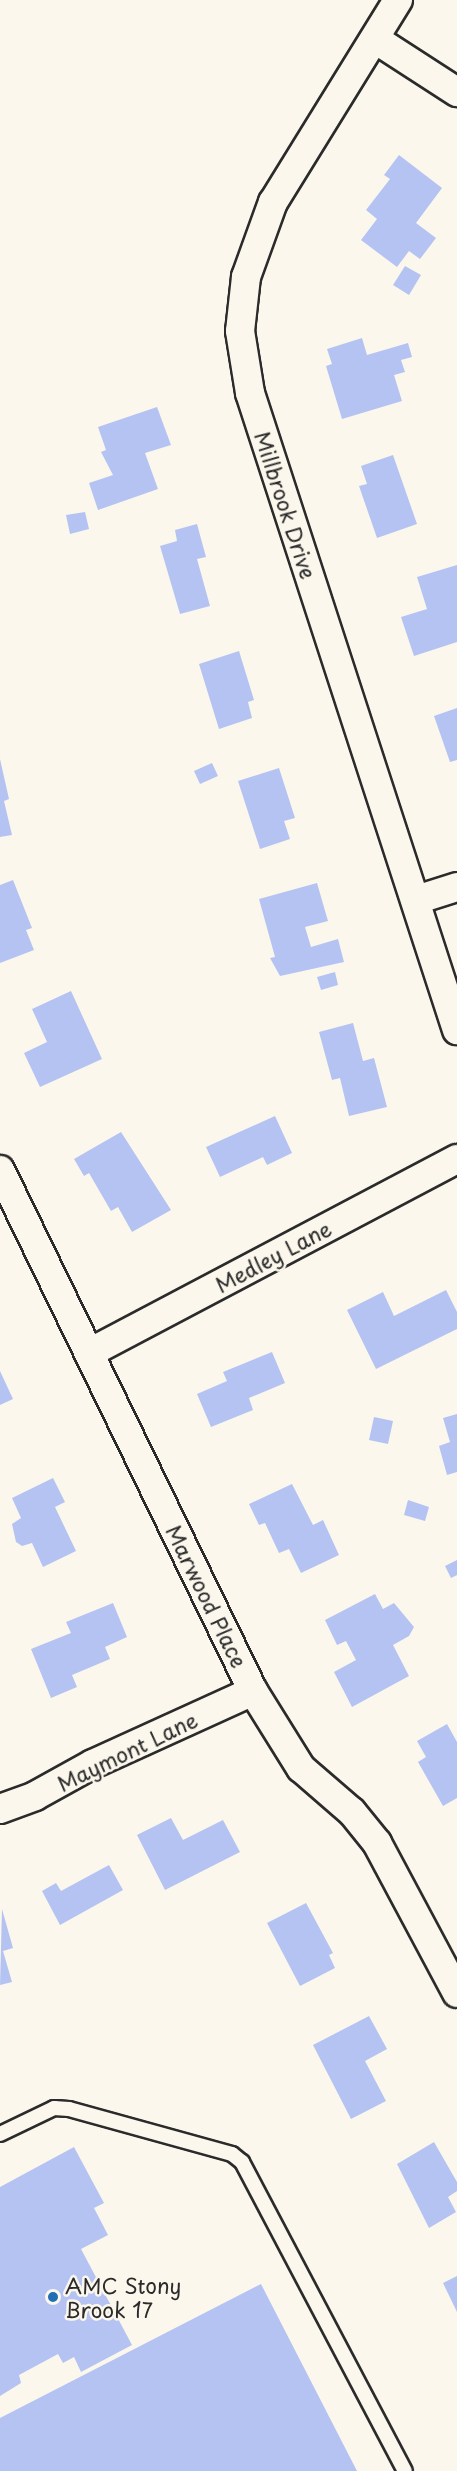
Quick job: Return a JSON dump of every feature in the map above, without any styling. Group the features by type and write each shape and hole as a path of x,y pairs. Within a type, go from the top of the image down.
{"street":[{"name":"Millbrook Drive","path":"398,0 273,202 246,277 240,331 250,393 457,1030"},
{"path":"375,39 457,92"},
{"path":"416,900 457,887"},
{"name":"Medley Lane","path":"89,1353 457,1159"},
{"name":"Marwood Place","path":"0,1170 253,1691 301,1768 352,1812 377,1843 457,1993"},
{"name":"Maymont Lane","path":"0,1809 35,1796 93,1764 253,1691"}],"lane":[{"path":"0,2134 54,2108 69,2109 232,2154 242,2162 405,2471"}],"building":[{"path":"399,155 442,188 416,223 436,238 420,259 409,251 397,267 361,240 377,219 366,210 390,179 384,175"},
{"path":"405,266 421,275 409,295 393,285"},
{"path":"362,338 367,355 408,343 412,357 401,360 405,372 394,375 402,401 342,419 326,366 332,364 327,349"},
{"path":"157,407 171,445 145,453 158,489 98,510 89,483 113,475 101,452 106,450 98,427"},
{"path":"393,455 417,524 377,538 359,486 367,484 361,466"},
{"path":"85,512 89,529 70,534 66,515"},
{"path":"197,524 206,557 197,559 210,606 180,614 160,546 177,541 175,530"},
{"path":"457,565 457,642 414,656 401,617 427,609 417,577"},
{"path":"239,651 254,700 248,702 252,718 219,729 199,664"},
{"path":"457,708 457,760 450,762 434,716"},
{"path":"0,759 9,799 4,801 12,835 0,837"},
{"path":"212,763 218,776 200,784 194,771"},
{"path":"279,768 295,818 284,821 290,839 260,849 238,781"},
{"path":"13,880 32,928 26,930 34,950 0,963 0,885"},
{"path":"317,883 328,921 305,927 311,947 338,939 344,962 280,976 270,958 275,957 259,899"},
{"path":"335,972 338,985 321,990 317,977"},
{"path":"71,991 102,1059 40,1087 24,1053 47,1042 32,1009"},
{"path":"353,1023 363,1061 374,1058 387,1107 349,1116 340,1078 332,1080 319,1032"},
{"path":"275,1116 292,1153 267,1165 263,1157 220,1177 206,1147"},
{"path":"121,1132 171,1210 132,1232 118,1207 111,1211 89,1173 84,1176 74,1159"},
{"path":"446,1290 457,1312 457,1329 376,1369 347,1310 383,1292 394,1316"},
{"path":"272,1352 285,1383 249,1398 253,1410 211,1427 197,1394 227,1381 223,1372"},
{"path":"0,1371 13,1399 0,1405"},
{"path":"457,1414 457,1472 447,1475 439,1446 450,1442 443,1418"},
{"path":"374,1417 393,1421 388,1444 369,1440"},
{"path":"53,1478 65,1502 55,1507 76,1551 43,1567 32,1543 22,1546 16,1542 12,1524 21,1518 12,1498"},
{"path":"292,1484 313,1525 323,1520 339,1555 301,1573 289,1549 279,1553 265,1523 259,1525 249,1504"},
{"path":"408,1500 429,1507 425,1521 404,1515"},
{"path":"457,1560 457,1575 451,1578 445,1566"},
{"path":"375,1594 383,1609 394,1603 414,1627 409,1636 393,1645 409,1676 352,1707 334,1672 356,1660 346,1641 337,1645 325,1620"},
{"path":"113,1603 127,1637 105,1647 110,1659 72,1675 77,1687 51,1698 31,1649 71,1633 66,1622"},
{"path":"447,1724 457,1742 457,1798 443,1806 418,1762 426,1757 417,1741"},
{"path":"171,1818 183,1840 223,1820 240,1852 165,1890 137,1835"},
{"path":"109,1865 123,1890 60,1925 42,1891 56,1883 61,1891"},
{"path":"306,1903 333,1953 329,1955 335,1968 300,1986 267,1923"},
{"path":"2,1909 13,1948 3,1951 12,1982 0,1985"},
{"path":"369,2016 387,2049 365,2061 386,2101 351,2119 313,2045"},
{"path":"434,2142 457,2182 457,2191 448,2197 456,2212 429,2228 397,2164"},
{"name":"AMC Stony Brook 17","path":"74,2147 104,2203 94,2208 108,2235 81,2249 132,2345 81,2372 74,2357 63,2363 58,2354 19,2375 21,2383 0,2396 0,2187"},
{"path":"457,2276 457,2312 443,2283"},
{"path":"261,2284 357,2471 0,2471 0,2418"}],"place":[{"name":"AMC Stony Brook 17","path":"53,2297"}]}
